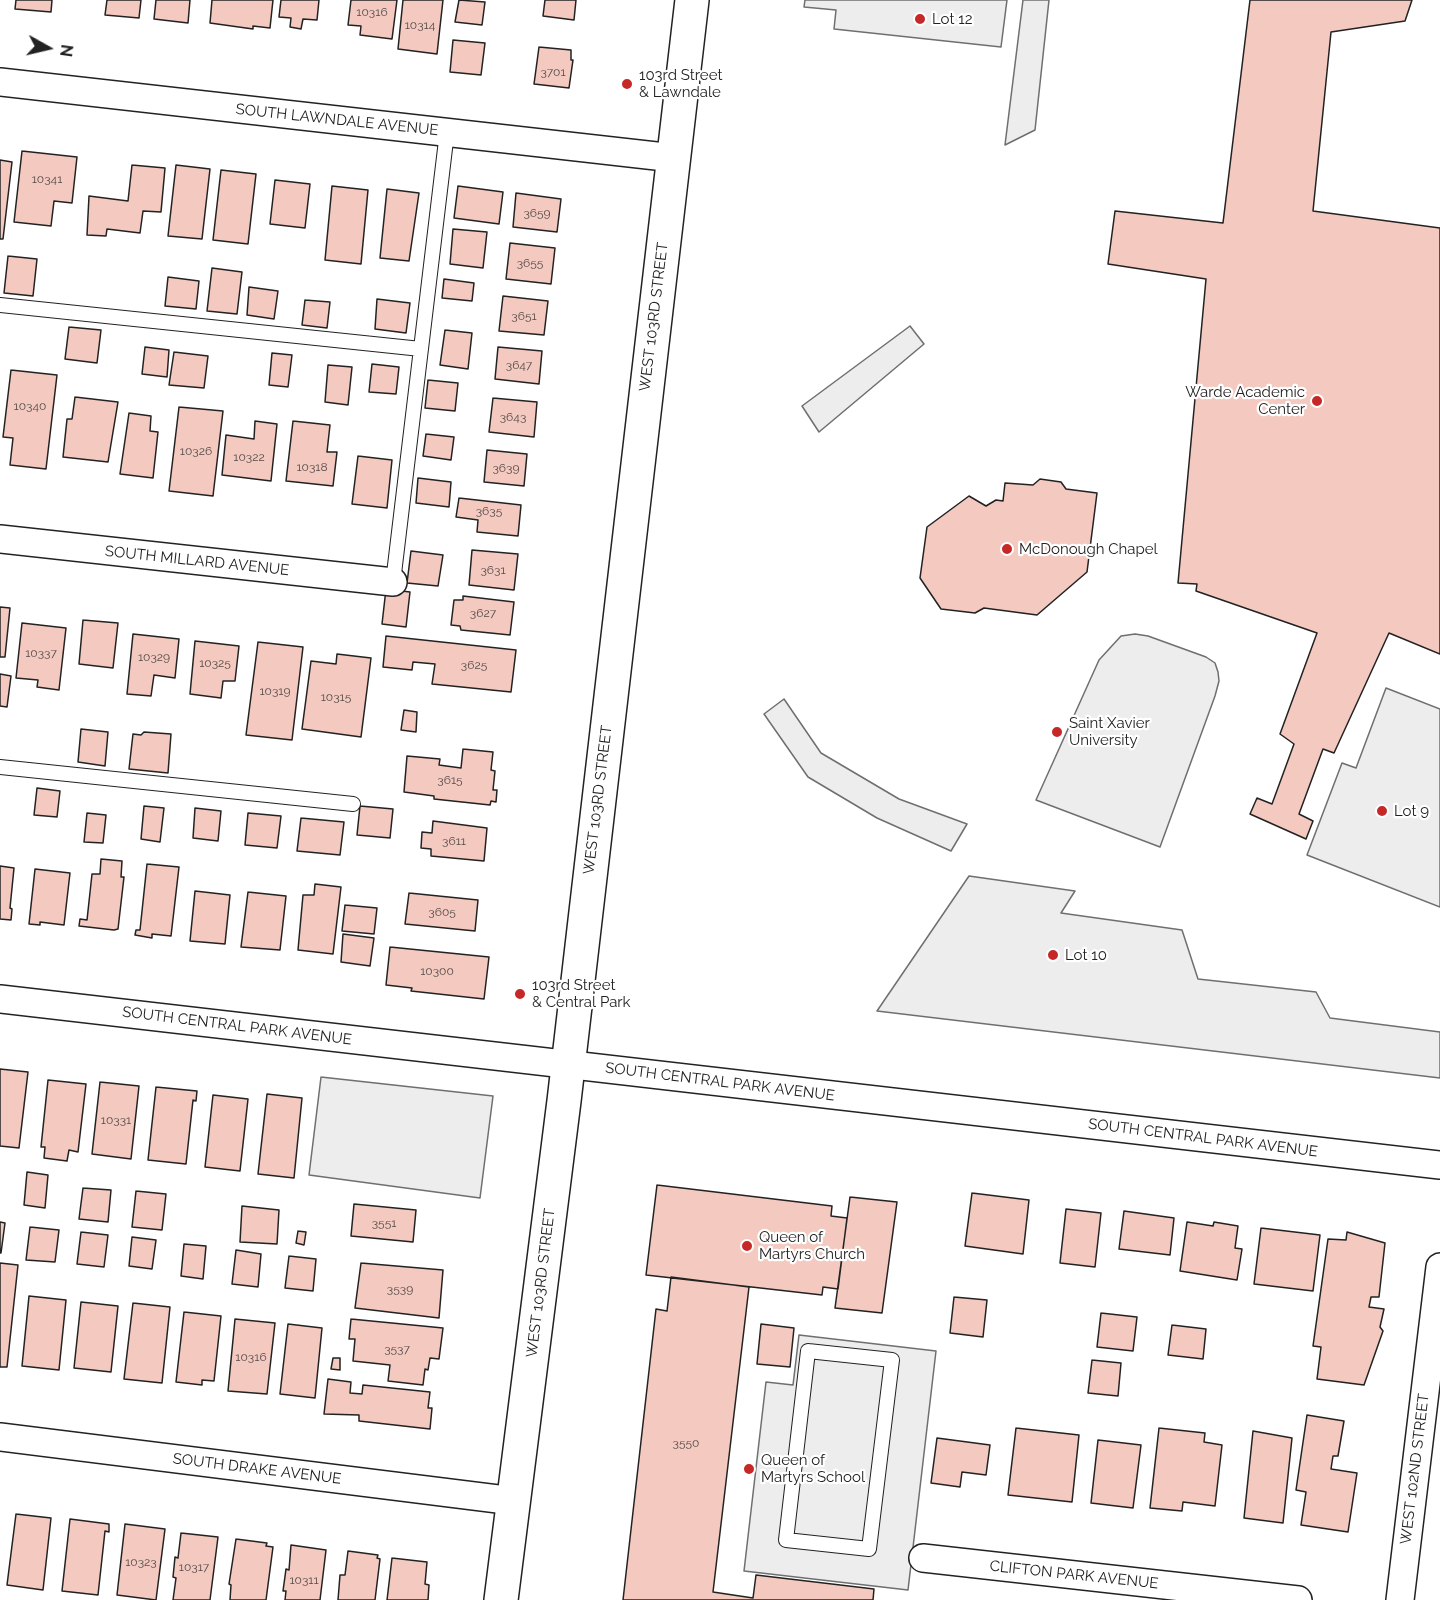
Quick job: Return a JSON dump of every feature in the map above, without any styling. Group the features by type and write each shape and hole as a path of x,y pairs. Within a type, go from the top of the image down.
{"main road":[{"name":"WEST 103RD STREET","path":"501,1600 568,1064 692,0"}],"street":[{"name":"SOUTH LAWNDALE AVENUE","path":"0,82 674,158"},
{"name":"SOUTH MILLARD AVENUE","path":"0,539 393,582"},
{"name":"SOUTH CENTRAL PARK AVENUE","path":"0,999 1440,1165"},
{"name":"WEST 102ND STREET","path":"1400,1600 1440,1267"},
{"name":"SOUTH DRAKE AVENUE","path":"0,1437 514,1500"},
{"name":"CLIFTON PARK AVENUE","path":"923,1558 1298,1600"}],"lane":[{"path":"393,582 447,132"},
{"path":"0,304 421,349"},
{"path":"0,766 353,804"},
{"path":"808,1351 891,1360 870,1549 786,1540 808,1351"}],"shaded area":[{"name":"Lot 12","path":"805,0 1007,0 1001,47 834,29 836,10 804,7"},
{"path":"1023,0 1049,0 1035,130 1005,145"},
{"path":"910,326 924,344 819,432 802,406"},
{"path":"1135,634 1148,636 1206,657 1215,663 1218,672 1219,681 1215,696 1160,847 1036,800 1099,660 1121,636"},
{"name":"Lot 9","path":"1386,688 1440,709 1440,907 1307,855 1342,763 1356,768"},
{"path":"784,699 821,753 899,799 967,824 951,851 877,818 808,777 764,714"},
{"name":"Lot 10","path":"969,876 1075,891 1061,913 1182,930 1198,979 1316,992 1330,1018 1440,1032 1440,1078 877,1011"},
{"path":"321,1077 493,1096 480,1198 309,1175"},
{"path":"799,1335 936,1351 908,1590 744,1571 766,1382 793,1385"}],"building":[{"path":"16,0 52,0 51,12 15,9"},
{"path":"107,0 141,0 139,18 105,15"},
{"path":"156,0 190,0 188,23 154,19"},
{"path":"212,0 273,0 270,28 253,26 253,29 210,23"},
{"path":"281,0 319,0 317,20 303,19 301,29 290,27 291,18 279,17"},
{"path":"351,0 397,0 392,39 360,35 361,26 348,25"},
{"path":"403,0 443,0 437,54 398,49"},
{"path":"459,0 485,2 482,25 455,22"},
{"path":"545,0 576,0 574,20 543,16"},
{"name":"Warde Academic Center","path":"1250,0 1412,0 1405,21 1331,32 1313,211 1440,228 1440,654 1389,633 1334,753 1323,749 1299,814 1313,821 1306,839 1250,814 1257,798 1272,804 1294,744 1280,734 1317,633 1196,591 1197,584 1178,583 1206,279 1108,264 1115,211 1223,223"},
{"path":"453,40 485,43 481,75 450,72"},
{"path":"539,47 571,50 571,60 573,60 569,88 534,84"},
{"path":"22,151 77,157 72,203 54,201 51,226 14,222"},
{"path":"0,160 12,162 3,239 0,239"},
{"path":"132,165 165,168 161,212 143,211 140,233 107,229 106,236 87,235 89,196 128,201"},
{"path":"176,165 210,169 202,239 168,236"},
{"path":"221,170 256,174 248,244 213,240"},
{"path":"275,180 310,184 305,228 270,224"},
{"path":"332,186 368,190 361,264 325,260"},
{"path":"458,186 503,192 499,224 454,218"},
{"path":"387,189 419,193 409,261 380,258"},
{"path":"516,193 561,199 557,232 513,227"},
{"path":"453,229 487,232 483,268 450,264"},
{"path":"510,243 555,248 551,284 506,279"},
{"path":"8,256 37,259 33,296 4,293"},
{"path":"212,268 242,272 237,314 207,311"},
{"path":"168,277 199,281 196,309 165,306"},
{"path":"444,279 474,283 472,301 442,298"},
{"path":"249,287 278,291 274,319 247,315"},
{"path":"503,296 548,301 544,335 499,331"},
{"path":"377,299 410,303 406,333 375,329"},
{"path":"305,300 330,302 327,328 302,325"},
{"path":"69,327 101,330 97,363 65,359"},
{"path":"445,330 472,333 468,369 440,365"},
{"path":"145,347 169,350 167,377 142,374"},
{"path":"498,347 542,351 539,384 495,379"},
{"path":"174,352 208,356 204,388 169,385"},
{"path":"272,353 292,355 288,387 269,385"},
{"path":"372,364 399,367 396,394 369,392"},
{"path":"328,365 352,367 348,405 325,402"},
{"path":"11,370 57,375 46,469 10,465 13,438 3,437"},
{"path":"428,380 458,383 455,411 425,408"},
{"path":"75,397 118,402 108,462 63,457 67,419 72,419"},
{"path":"493,398 537,402 534,437 489,432"},
{"path":"179,407 223,411 213,496 169,491"},
{"path":"129,413 151,416 150,431 158,432 153,478 120,474"},
{"path":"255,421 277,424 271,481 222,475 226,435 254,439"},
{"path":"293,421 330,425 327,452 337,452 333,486 286,481"},
{"path":"426,434 454,437 451,460 423,456"},
{"path":"487,450 527,454 524,486 484,482"},
{"path":"358,456 392,460 387,508 352,504"},
{"path":"418,478 451,482 449,507 416,503"},
{"name":"McDonough Chapel","path":"1040,479 1061,482 1066,489 1097,493 1087,572 1037,615 984,608 975,613 941,609 920,578 927,527 969,496 986,506 996,500 1003,501 1005,483 1033,485"},
{"path":"459,498 521,505 518,536 477,532 478,520 456,517"},
{"path":"472,550 518,554 514,590 469,585"},
{"path":"411,551 443,555 438,586 407,583"},
{"path":"386,589 410,592 406,627 382,624"},
{"path":"463,596 514,602 510,635 461,630 460,626 451,625 454,600 463,600"},
{"path":"0,607 10,608 5,657 0,657"},
{"path":"83,620 118,623 113,668 79,664"},
{"path":"22,623 66,628 59,690 37,687 38,680 16,678"},
{"path":"133,634 179,639 175,678 154,675 151,696 127,694"},
{"path":"386,636 516,650 511,692 432,684 435,664 413,662 412,670 383,667"},
{"path":"195,641 239,646 235,681 223,681 221,698 190,694"},
{"path":"258,642 303,647 292,740 246,735"},
{"path":"337,654 371,658 361,737 302,729 311,661 336,664"},
{"path":"0,674 11,676 7,707 0,706"},
{"path":"404,710 417,712 416,732 401,730"},
{"path":"81,729 108,732 105,766 78,762"},
{"path":"144,732 171,734 168,773 129,769 133,734 141,735"},
{"path":"463,749 493,752 491,770 495,771 493,790 497,790 496,802 491,801 490,805 434,799 434,796 404,792 407,756 440,759 439,765 461,768"},
{"path":"37,788 60,791 57,817 34,815"},
{"path":"144,806 164,808 160,842 141,839"},
{"path":"360,806 393,809 390,838 357,835"},
{"path":"195,808 221,811 218,841 193,838"},
{"path":"87,813 106,815 103,843 84,842"},
{"path":"248,813 281,816 277,848 245,845"},
{"path":"301,818 344,822 340,855 297,851"},
{"path":"433,821 487,828 484,861 431,856 431,849 421,848 422,832 432,833"},
{"path":"101,859 122,861 121,877 124,877 118,929 114,930 79,926 80,919 87,920 92,874 100,874"},
{"path":"147,864 179,867 171,936 152,934 152,938 135,935 136,930 140,930"},
{"path":"0,866 14,868 11,920 0,919"},
{"path":"35,869 70,873 64,925 40,922 40,925 29,924"},
{"path":"315,884 341,887 333,954 298,950 303,895 314,895"},
{"path":"195,891 230,895 225,944 190,941"},
{"path":"248,892 286,896 280,950 241,947"},
{"path":"409,893 478,900 475,931 405,924"},
{"path":"345,905 377,908 374,934 342,931"},
{"path":"343,934 374,938 370,966 341,962"},
{"path":"390,947 489,957 484,999 411,991 412,988 386,985"},
{"path":"0,1069 28,1072 19,1148 0,1146"},
{"path":"48,1080 86,1084 78,1152 69,1150 67,1161 44,1158 45,1147 41,1147"},
{"path":"100,1082 139,1086 131,1159 92,1154"},
{"path":"156,1087 197,1091 196,1101 193,1100 186,1164 148,1160"},
{"path":"267,1094 302,1098 294,1178 258,1174"},
{"path":"213,1095 248,1099 240,1171 205,1167"},
{"path":"27,1172 48,1175 45,1208 24,1205"},
{"name":"Queen of Martyrs Church","path":"657,1185 832,1206 831,1216 847,1218 838,1289 823,1287 822,1295 646,1275"},
{"path":"83,1188 111,1190 108,1222 79,1219"},
{"path":"136,1191 166,1194 162,1230 132,1227"},
{"path":"972,1193 1029,1200 1023,1254 965,1246"},
{"path":"850,1197 897,1202 882,1313 835,1308"},
{"path":"354,1204 416,1210 413,1242 351,1236"},
{"path":"242,1206 279,1210 277,1244 240,1242"},
{"path":"1066,1209 1101,1213 1095,1267 1060,1263"},
{"path":"1124,1211 1174,1218 1170,1255 1119,1249"},
{"path":"0,1222 5,1223 1,1253 0,1253"},
{"path":"1187,1222 1213,1226 1214,1222 1238,1226 1235,1248 1242,1249 1237,1280 1180,1271"},
{"path":"30,1227 59,1230 55,1262 26,1260"},
{"path":"1261,1228 1320,1235 1313,1291 1254,1284"},
{"path":"298,1231 306,1232 304,1245 296,1243"},
{"path":"81,1232 108,1235 104,1267 77,1264"},
{"path":"1347,1232 1385,1243 1379,1297 1371,1297 1369,1307 1384,1309 1380,1327 1383,1331 1364,1385 1317,1379 1321,1347 1313,1346 1328,1239 1346,1240"},
{"path":"132,1237 156,1240 152,1269 129,1266"},
{"path":"184,1244 206,1246 203,1279 181,1276"},
{"path":"236,1250 261,1254 258,1287 232,1284"},
{"path":"289,1256 316,1259 313,1291 285,1288"},
{"path":"0,1263 18,1265 7,1367 0,1367"},
{"path":"361,1263 443,1270 439,1318 355,1308"},
{"path":"671,1277 749,1287 713,1592 753,1598 756,1575 874,1589 873,1600 623,1600 656,1309 667,1311"},
{"path":"29,1296 66,1300 59,1370 22,1366"},
{"path":"954,1297 987,1300 983,1337 950,1333"},
{"path":"81,1302 118,1306 111,1372 74,1368"},
{"path":"133,1303 170,1307 162,1383 124,1379"},
{"path":"184,1312 221,1316 214,1381 202,1380 202,1385 176,1382"},
{"path":"1101,1313 1137,1317 1133,1351 1097,1347"},
{"path":"235,1319 275,1323 267,1394 228,1391"},
{"path":"351,1319 443,1328 439,1359 430,1358 428,1370 425,1369 423,1385 388,1381 390,1365 353,1361 355,1339 349,1339"},
{"path":"288,1324 322,1328 315,1398 280,1394"},
{"path":"761,1324 794,1328 790,1367 757,1364"},
{"path":"1172,1325 1206,1329 1203,1359 1168,1355"},
{"path":"333,1358 340,1358 340,1370 331,1369"},
{"path":"1092,1360 1121,1363 1118,1396 1088,1393"},
{"path":"328,1379 351,1382 350,1393 362,1394 363,1385 430,1392 428,1408 432,1408 430,1429 359,1421 359,1415 324,1414"},
{"path":"1307,1415 1344,1421 1338,1456 1333,1456 1331,1469 1357,1473 1348,1532 1301,1525 1306,1492 1296,1490"},
{"path":"1016,1428 1079,1435 1072,1502 1008,1495"},
{"path":"1159,1428 1205,1433 1204,1442 1222,1445 1215,1506 1183,1502 1182,1511 1150,1508"},
{"path":"1253,1431 1292,1438 1283,1523 1244,1518"},
{"path":"937,1438 990,1445 986,1475 962,1472 960,1487 931,1483"},
{"path":"1098,1440 1141,1445 1133,1508 1091,1503"},
{"path":"16,1514 51,1518 43,1590 7,1585"},
{"path":"70,1519 109,1524 109,1532 105,1531 98,1595 62,1591"},
{"path":"125,1524 165,1529 156,1600 117,1595"},
{"path":"181,1533 218,1537 210,1600 173,1600 176,1578 173,1577 175,1557 178,1558"},
{"path":"236,1539 267,1543 266,1546 273,1547 266,1600 230,1600 231,1585 229,1584"},
{"path":"291,1545 326,1550 320,1600 285,1600 286,1591 283,1591 286,1569 289,1570"},
{"path":"348,1551 378,1555 377,1558 380,1559 375,1600 338,1600 340,1575 345,1575"},
{"path":"392,1558 427,1562 425,1584 429,1585 428,1600 387,1600"}],"place":[{"name":"Lot 12","path":"920,19"},
{"name":"103rd Street & Lawndale","path":"627,84"},
{"name":"Warde Academic Center","path":"1317,401"},
{"name":"McDonough Chapel","path":"1007,549"},
{"name":"Saint Xavier University","path":"1057,732"},
{"name":"Lot 9","path":"1382,811"},
{"name":"Lot 10","path":"1053,955"},
{"name":"103rd Street & Central Park","path":"520,994"},
{"name":"Queen of Martyrs Church","path":"747,1246"},
{"name":"Queen of Martyrs School","path":"749,1469"}]}
